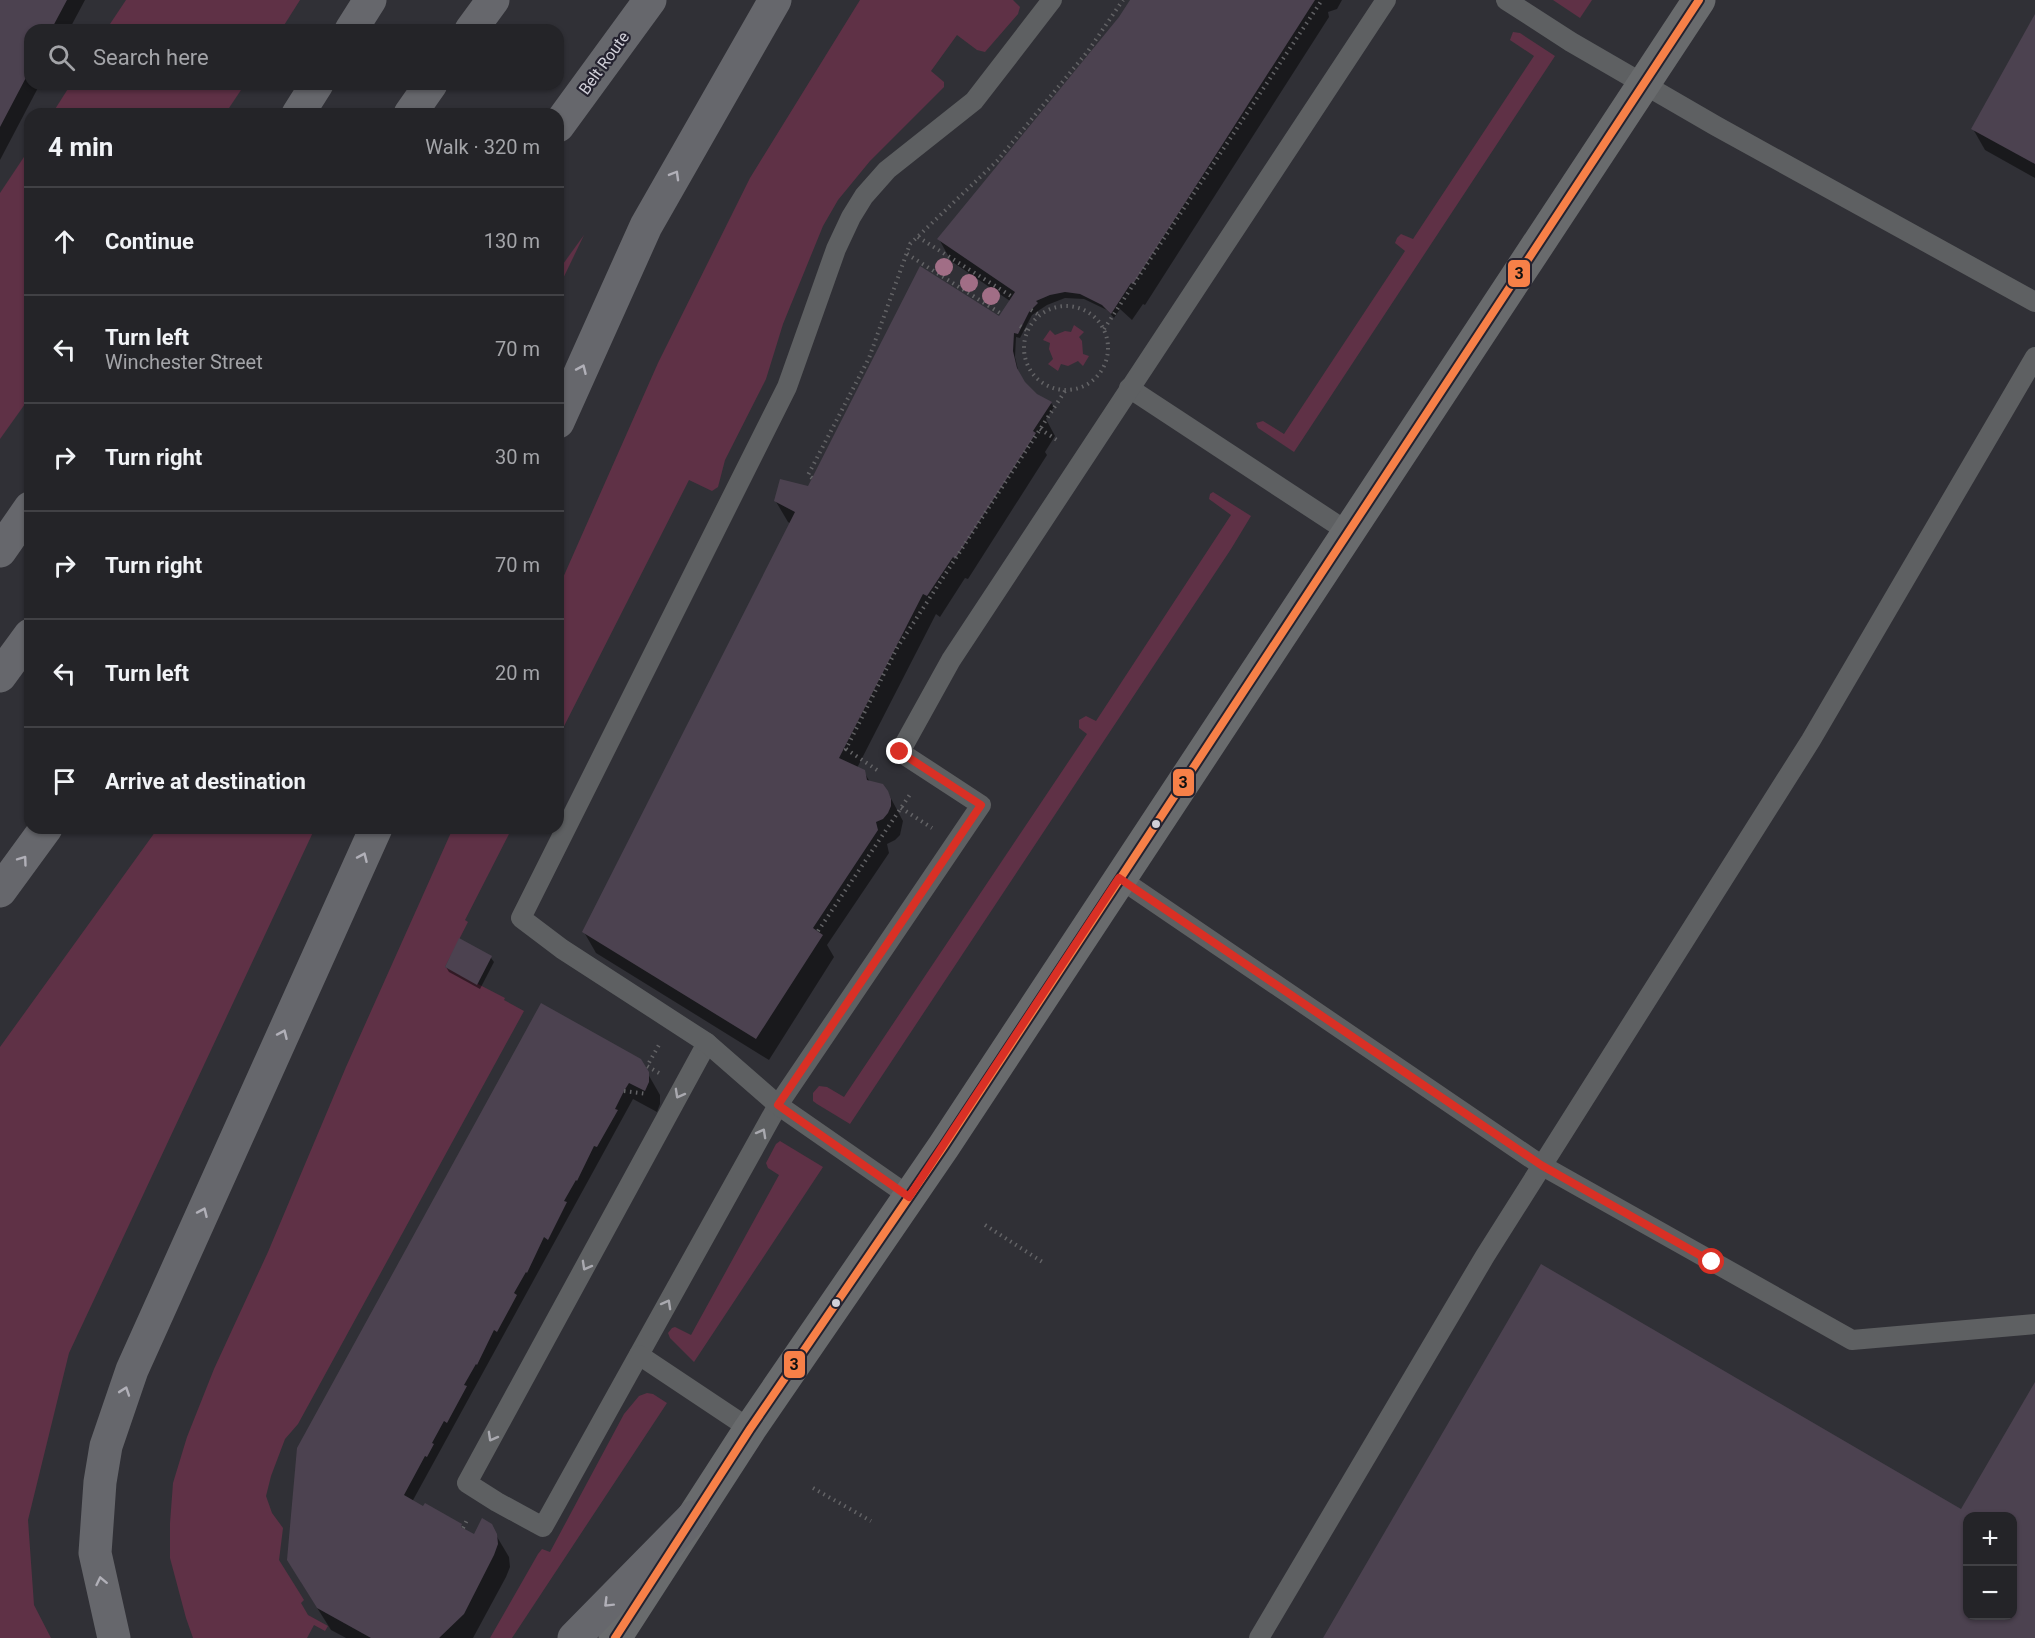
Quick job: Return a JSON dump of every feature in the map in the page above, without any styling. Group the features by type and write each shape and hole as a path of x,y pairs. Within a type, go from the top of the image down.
{"highway":[{"path":"355,24 370,0"},
{"path":"475,24 493,0"},
{"name":"Belt Route","path":"564,118 650,0"},
{"path":"564,409 646,226 775,0"},
{"path":"302,108 313,90"},
{"path":"414,108 427,90"},
{"path":"0,551 24,517"},
{"path":"0,676 24,643"},
{"path":"0,891 42,834"},
{"path":"114,1638 95,1553 100,1482 106,1446 132,1370 373,834"},
{"path":"574,1638 693,1517"}],"main road":[{"path":"615,1638 750,1429 909,1197 1699,0"}],"lane":[{"path":"564,832 787,387 836,249 850,217 864,196 887,170 974,101 1052,0"},
{"path":"707,1043 467,1483 497,1503 543,1527 778,1105 981,805 900,752 951,660 1386,0"},
{"path":"1509,1 1570,42 1716,126 2035,302"},
{"path":"1259,1638 1485,1256 1811,740 2035,357"},
{"path":"1129,388 1348,532"},
{"path":"563,834 521,918 562,949 707,1043 778,1105 909,1197"},
{"path":"1119,878 1541,1165 1852,1340 2035,1324"},
{"path":"639,1355 750,1429"}],"path":[{"path":"813,478 808,476 869,358 910,244 997,161 1088,51 1123,0"},
{"path":"1104,329 1322,0"},
{"path":"918,237 1011,296"},
{"path":"907,253 1000,313"},
{"path":"1067,306 1081,308 1094,316 1104,329 1108,341 1108,356 1102,370 1093,381 1080,388 1065,391 1051,388 1038,380 1029,369 1024,355 1024,340 1039,315 1052,308 1067,306"},
{"path":"1031,310 1039,315"},
{"path":"1020,326 1028,331"},
{"path":"901,808 955,843"},
{"path":"647,1066 661,1075"},
{"path":"624,1091 652,1093"},
{"path":"985,1225 1044,1263"},
{"path":"813,1488 871,1521"}],"shaded area":[{"path":"126,0 300,0 285,24 110,24"},
{"path":"860,0 1013,0 1020,7 1018,14 985,52 977,50 957,35 931,71 944,82 944,87 870,161 838,200 823,226 783,324 766,379 725,460 718,487 712,491 689,480 564,726 564,575 658,363 750,178"},
{"path":"1553,0 1592,0 1580,18"},
{"path":"1513,32 1520,33 1555,56 1294,452 1258,428 1256,423 1263,421 1284,434 1405,251 1395,243 1397,238 1401,234 1413,239 1534,56 1510,40"},
{"path":"67,90 241,90 229,108 56,108"},
{"path":"24,157 24,405 0,439 0,193"},
{"path":"584,235 564,277 564,263"},
{"path":"1074,325 1084,332 1079,337 1082,341 1083,354 1089,356 1083,366 1078,361 1068,366 1061,364 1058,371 1048,364 1053,359 1049,349 1050,343 1043,340 1050,330 1055,335 1065,331 1071,332"},
{"path":"1213,492 1251,516 1231,549 850,1124 817,1104 813,1101 813,1093 819,1086 827,1087 844,1097 1087,734 1079,728 1079,720 1086,716 1096,721 1231,515 1209,499"},
{"path":"154,834 312,834 69,1353 28,1520 34,1605 51,1638 0,1638 0,1047"},
{"path":"450,834 509,834 465,920 468,922 445,967 505,998 504,1000 524,1011 298,1424 285,1439 266,1496 272,1513 283,1528 279,1560 304,1600 301,1603 308,1615 328,1626 325,1631 314,1625 307,1638 193,1638 170,1558 173,1483 187,1437 214,1369 268,1252 346,1067"},
{"path":"780,1141 823,1167 694,1362 670,1338 668,1333 675,1327 691,1335 779,1175 768,1168 766,1163"},
{"path":"647,1393 667,1403 512,1638 490,1638 538,1554 542,1549 550,1552 624,1414 639,1396"}],"building":[{"path":"0,0 67,0 54,24 24,24 24,81 0,127"},
{"path":"1130,0 1315,0 1133,284 1131,283 1111,314 1102,305 1080,294 1065,292 1036,301 1038,303 1029,312 1018,334 1014,333 1013,351 1017,368 1025,382 1037,394 1052,402 1033,431 1036,433 955,559 953,557 927,596 923,594 839,758 865,770 867,780 883,784 891,799 891,806 883,819 876,822 878,830 813,928 823,935 756,1039 582,932 795,512 774,501 780,479 808,486 920,266 999,316 1015,292 937,239 1119,17"},
{"path":"2035,14 2035,164 1971,129"},
{"path":"459,938 492,956 477,985 445,967"},
{"path":"541,1003 641,1059 649,1072 649,1082 645,1091 629,1083 624,1091 615,1109 618,1110 597,1147 594,1146 577,1181 564,1201 567,1202 548,1240 544,1237 527,1273 514,1293 517,1295 497,1332 494,1330 477,1365 464,1385 467,1386 447,1423 444,1421 427,1457 425,1456 404,1495 423,1506 425,1503 462,1524 461,1527 474,1534 482,1518 492,1524 497,1534 498,1544 494,1555 464,1614 439,1638 371,1638 317,1608 287,1560 297,1448"},
{"path":"1541,1264 1961,1509 2035,1382 2035,1638 1323,1638"}],"transit line":[{"name":"3","path":"615,1638 750,1429 944,1146 1699,0"}],"route":[{"path":"900,752 981,805 778,1105 909,1197 1119,878 1541,1165 1712,1262"}]}
